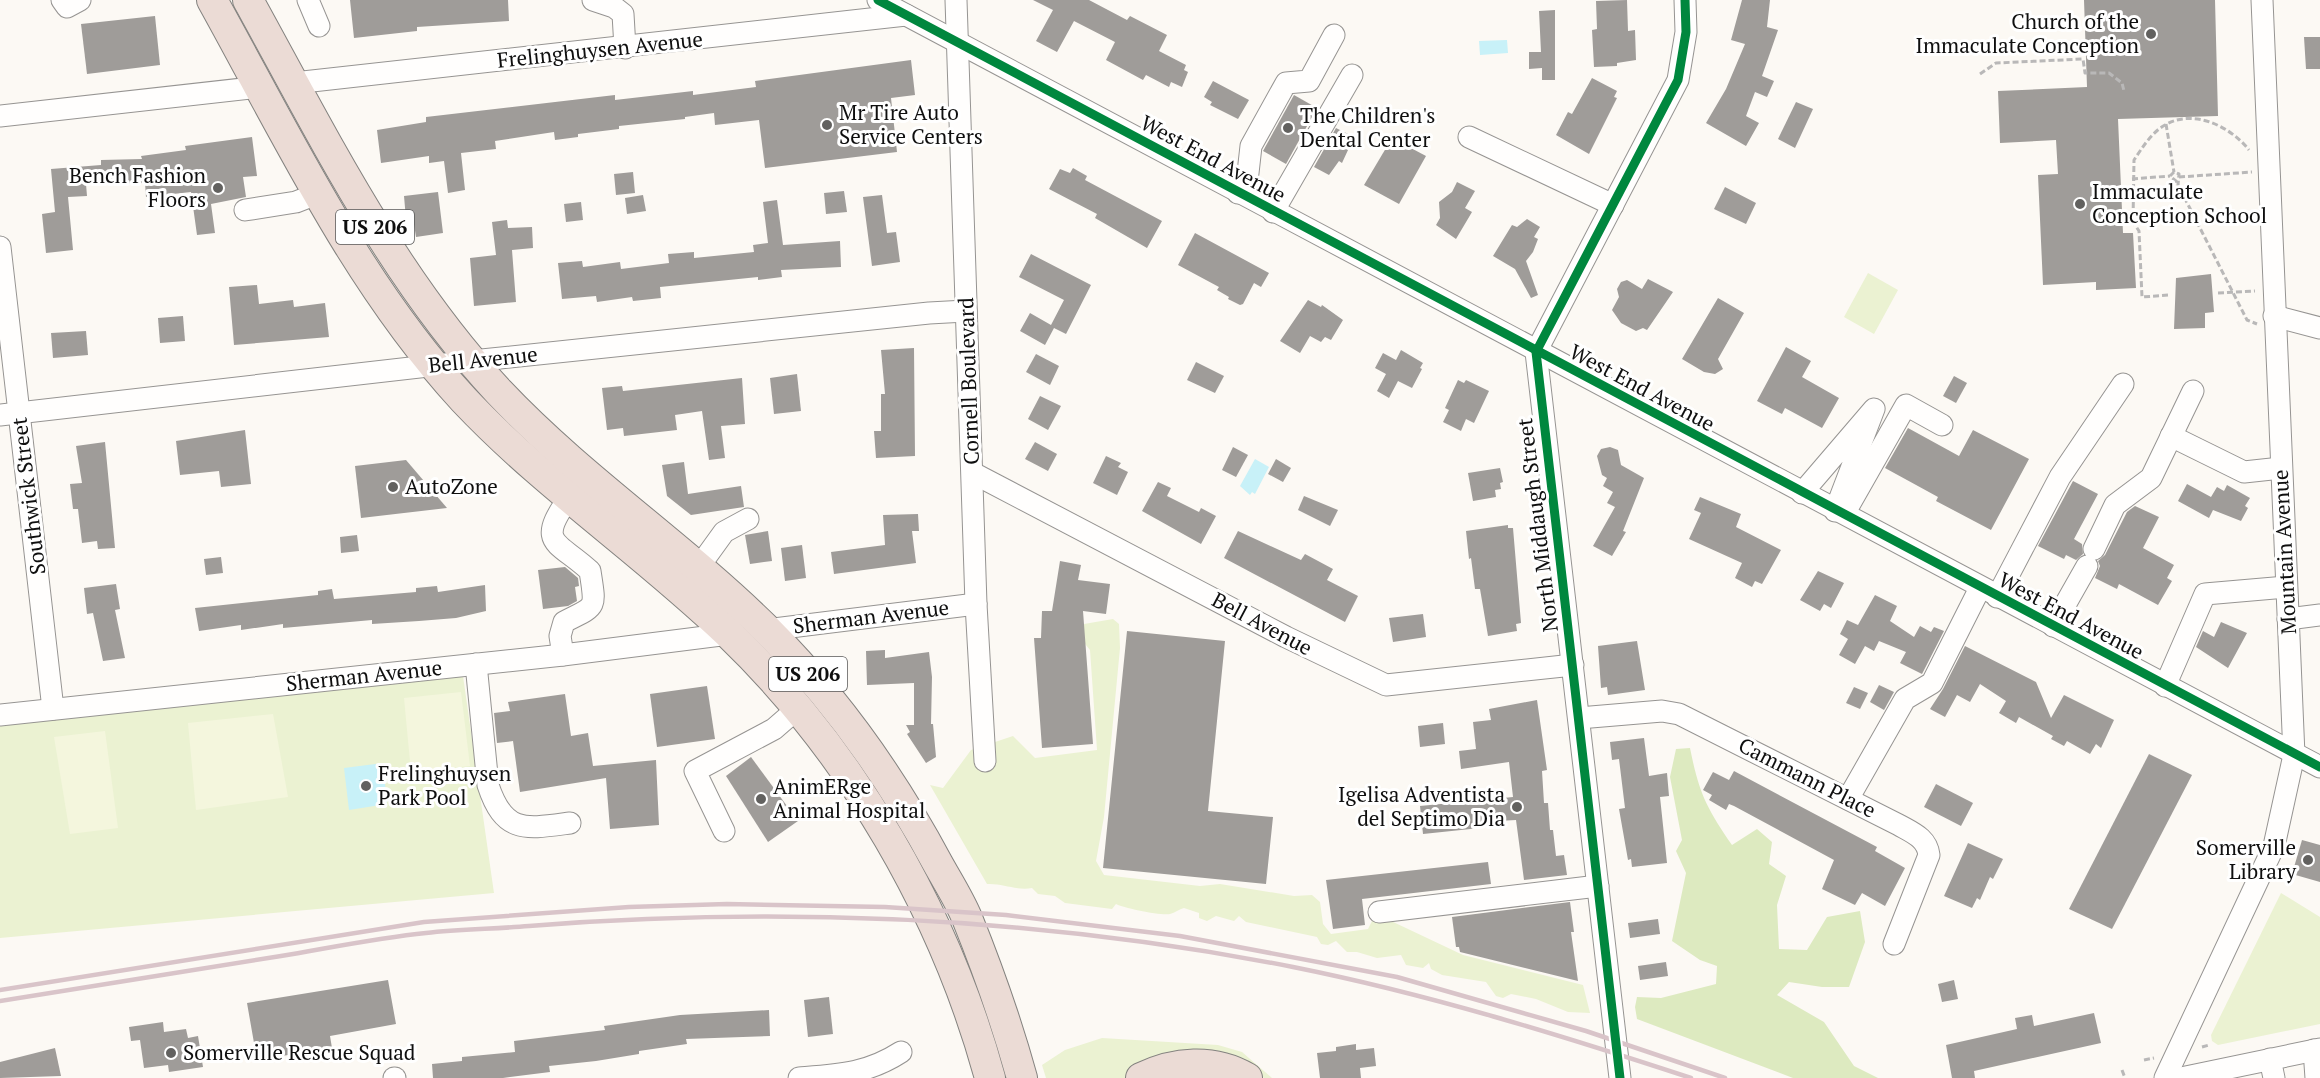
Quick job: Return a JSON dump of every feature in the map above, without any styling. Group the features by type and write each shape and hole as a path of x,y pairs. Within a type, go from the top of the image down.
{"highway":[{"name":"US 206","path":"212,0 319,193 373,281 434,365 491,427 569,498 729,634 797,709 845,772 907,872 964,997 990,1078"},
{"name":"US 206","path":"248,0 391,254 472,361 541,433 698,568 766,630 806,672 867,750 927,844 966,915 1022,1078"},
{"path":"1141,1078 1170,1066 1191,1064 1215,1066 1247,1078"}],"street":[{"path":"62,0 67,7 80,0"},
{"path":"308,0 319,26"},
{"path":"593,0 614,7 623,14 625,48"},
{"name":"West End Avenue","path":"878,0 1802,494 2320,767"},
{"name":"Cornell Boulevard","path":"956,0 976,604 985,761"},
{"path":"1536,352 1678,80 1686,32 1685,0"},
{"name":"Mountain Avenue","path":"2165,1078 2274,846 2294,755 2281,468 2266,320 2262,0"},
{"name":"Frelinghuysen Avenue","path":"294,84 906,15"},
{"path":"1238,193 1248,173 1251,146 1286,84 1309,81 1334,35"},
{"path":"1274,212 1352,75"},
{"path":"0,116 260,87"},
{"path":"1469,137 1613,205"},
{"path":"245,210 296,202 319,193"},
{"name":"Southwick Street","path":"0,248 10,414 53,709"},
{"name":"Bell Avenue","path":"10,414 434,365 966,311"},
{"path":"2266,320 2320,328"},
{"name":"North Middaugh Street","path":"1536,352 1620,1078"},
{"path":"1848,799 1891,720 1905,699 1932,683 2060,477 2123,384"},
{"path":"2053,626 2090,558 2111,510 2121,499 2151,478 2193,391"},
{"path":"1839,513 1906,405 1942,425"},
{"path":"1802,494 1874,409 1839,513"},
{"path":"2171,436 2244,472 2281,468"},
{"name":"Bell Avenue","path":"973,473 1286,637 1386,685 1573,664"},
{"path":"562,655 560,636 564,622 589,612 593,604 590,571 561,550 552,537 554,519 569,498"},
{"path":"698,568 723,532 748,519"},
{"path":"2165,686 2205,594 2286,587"},
{"name":"Sherman Avenue","path":"766,630 976,604"},
{"path":"2288,619 2320,615"},
{"name":"Sherman Avenue","path":"0,715 562,655 729,634"},
{"path":"476,664 488,785 494,805 504,819 531,828 570,823"},
{"path":"724,831 694,771 774,729 797,709"},
{"name":"Cammann Place","path":"1579,718 1662,711 1679,714 1899,825 1928,845 1929,855 1894,944"},
{"path":"1379,912 1598,886"},
{"path":"2181,1078 2272,1069 2317,1050 2316,1078"},
{"path":"799,1078 862,1071 880,1066 901,1052"}],"path":[{"path":"1980,74 1996,63 2083,59 2085,73 2109,73 2122,83 2124,91"},
{"path":"2168,295 2142,297 2139,231 2133,222 2134,160 2166,124 2199,120 2214,122 2229,130 2242,141 2254,160"},
{"path":"2166,124 2174,172 2179,177 2254,172"},
{"path":"2170,177 2174,172"},
{"path":"2132,179 2170,177 2177,182 2231,293 2247,320 2266,320"},
{"path":"2177,182 2179,177"},
{"path":"2218,293 2256,291"},
{"path":"2122,1070 2125,1078"}],"green space":[{"path":"1868,273 1898,290 1874,334 1844,317"},
{"path":"1113,619 1119,624 1120,648 1104,817 1096,861 1104,875 1200,886 1220,884 1294,896 1312,895 1320,902 1323,924 1331,934 1368,929 1375,915 1463,955 1583,985 1590,1013 1568,1012 1536,999 1511,994 1503,998 1496,996 1486,982 1442,975 1431,969 1429,963 1423,968 1406,965 1401,955 1377,958 1357,952 1347,952 1336,941 1328,945 1321,944 1317,937 1246,922 1239,916 1234,921 1216,916 1207,921 1199,918 1199,913 1184,908 1166,914 1126,908 1116,904 1112,909 1065,903 1055,896 1038,894 1032,888 987,884 930,785 943,788 971,750 1013,736 1035,758 1097,750 1090,650 1073,629 1084,624"},
{"path":"462,669 494,893 0,938 0,720"},
{"path":"461,692 470,766 411,772 404,698"},
{"path":"273,714 288,797 196,810 188,723"},
{"path":"105,731 118,828 70,834 54,737"},
{"path":"1690,748 1705,799 1732,845 1757,829 1772,842 1769,864 1786,876 1777,905 1779,949 1807,950 1827,917 1860,911 1865,942 1849,987 1822,987 1789,982 1777,995 1824,1022 1854,1066 1878,1078 1793,1078 1637,1019 1635,1007 1637,997 1661,998 1716,984 1717,966 1700,960 1672,941 1686,873 1676,851 1682,840 1670,777 1676,749"},
{"path":"2281,893 2320,917 2320,1024 2218,1045 2212,1041 2211,1035"},
{"path":"1102,1038 1218,1045 1242,1052 1272,1078 1264,1078 1253,1070 1127,1078 1046,1078 1042,1065 1065,1050"}],"water":[{"path":"1507,40 1508,53 1480,55 1479,41"},
{"path":"1255,459 1269,467 1255,494 1252,492 1250,495 1240,486"},
{"name":"Frelinghuysen Park Pool","path":"383,763 387,804 349,810 344,768"}],"building":[{"path":"350,0 508,0 509,21 417,27 417,31 354,38"},
{"path":"1033,0 1089,0 1127,20 1130,16 1167,35 1159,51 1186,65 1184,70 1188,72 1182,87 1171,82 1169,87 1146,75 1143,80 1106,60 1115,42 1074,21 1057,52 1036,41 1053,10"},
{"path":"1627,0 1628,31 1635,30 1636,60 1617,63 1617,66 1594,67 1592,30 1597,29 1596,1"},
{"path":"1742,0 1770,0 1767,27 1778,30 1762,76 1774,81 1767,97 1755,92 1746,116 1759,123 1746,146 1706,123 1726,89 1745,44 1731,40"},
{"path":"2084,0 2215,0 2218,116 2118,119 2123,233 2133,233 2136,288 2096,290 2096,282 2043,285 2038,175 2058,174 2056,140 2000,143 1998,91 2087,87"},
{"path":"1555,10 1555,80 1542,80 1542,68 1529,69 1529,52 1541,52 1539,11"},
{"path":"155,16 160,65 87,74 81,24"},
{"path":"2304,37 2320,37 2320,69 2306,69"},
{"path":"911,60 915,95 891,98 897,152 765,168 759,120 715,125 714,113 685,117 685,119 619,126 619,129 578,134 578,137 555,140 554,132 495,141 496,149 461,153 465,190 448,193 444,161 429,163 429,156 381,163 377,130 426,122 426,117 615,95 615,100 693,91 693,95 756,87 755,81"},
{"path":"1592,78 1617,91 1614,97 1617,98 1589,154 1556,135 1568,112 1572,114"},
{"path":"1213,81 1249,100 1238,119 1210,105 1212,102 1204,97"},
{"name":"The Children's Dental Center","path":"1294,95 1317,108 1286,164 1263,151"},
{"path":"1796,102 1813,109 1795,148 1778,139"},
{"path":"1336,128 1354,137 1342,163 1339,161 1329,175 1314,167"},
{"path":"252,137 257,176 243,177 246,197 211,204 215,233 197,235 191,192 146,197 145,183 86,184 87,196 68,197 73,250 46,253 42,214 55,212 51,169 101,165 101,160 142,159 141,156 186,150 185,146"},
{"path":"1392,138 1426,156 1399,204 1364,185"},
{"path":"1073,168 1087,176 1085,180 1162,221 1147,248 1095,218 1097,214 1049,189 1060,169 1070,173"},
{"path":"633,172 635,193 616,195 614,174"},
{"path":"1457,182 1475,191 1465,208 1472,212 1456,239 1436,225 1440,218 1439,202 1452,192"},
{"path":"1725,187 1756,203 1746,224 1714,209"},
{"path":"844,191 847,212 826,214 824,193"},
{"path":"438,192 443,233 416,237 413,218 406,219 404,196"},
{"path":"643,195 646,211 627,214 625,198"},
{"path":"882,195 887,233 896,232 900,262 872,266 863,197"},
{"path":"777,200 783,245 840,241 841,267 781,270 782,277 758,280 758,277 660,287 661,298 633,301 632,297 597,302 596,296 562,299 558,263 582,261 583,267 620,262 621,269 669,263 668,254 694,252 694,258 754,252 753,245 768,243 763,202"},
{"path":"581,202 583,220 566,222 564,204"},
{"path":"1527,219 1540,227 1534,237 1538,239 1533,252 1526,261 1538,295 1531,298 1515,269 1493,256 1512,225 1517,227"},
{"path":"507,220 508,228 532,227 533,248 512,250 516,302 474,306 470,258 496,255 492,222"},
{"path":"1195,233 1269,273 1261,287 1254,283 1243,304 1240,305 1228,299 1229,297 1217,290 1219,287 1178,265"},
{"path":"1031,254 1091,285 1066,334 1054,328 1045,345 1020,331 1030,313 1051,325 1064,300 1019,277"},
{"path":"2211,274 2214,312 2205,313 2205,328 2174,329 2176,278"},
{"path":"1648,279 1673,292 1647,330 1643,328 1636,331 1621,323 1612,310 1619,297 1617,289 1621,282 1627,280 1642,289"},
{"path":"257,285 259,304 293,300 294,307 325,303 329,337 234,345 229,287"},
{"path":"1718,298 1744,313 1718,359 1723,369 1715,374 1704,372 1682,359"},
{"path":"1308,300 1321,307 1322,305 1343,320 1331,340 1325,337 1321,342 1310,336 1300,353 1280,341"},
{"path":"183,316 185,341 160,343 158,318"},
{"path":"86,331 88,355 53,358 51,333"},
{"path":"1786,347 1811,361 1802,377 1839,398 1822,428 1785,408 1782,414 1757,401"},
{"path":"914,348 915,456 876,458 874,431 881,431 881,394 885,394 881,350"},
{"path":"1401,350 1423,363 1420,368 1422,369 1412,388 1398,381 1389,398 1377,391 1386,374 1375,368 1383,353 1396,360"},
{"path":"1036,354 1059,366 1050,385 1026,372"},
{"path":"1196,362 1224,376 1215,393 1187,380"},
{"path":"797,374 801,411 774,414 770,378"},
{"path":"1954,376 1967,383 1956,403 1943,396"},
{"path":"742,378 745,424 721,426 725,458 709,460 702,411 675,415 677,430 624,436 623,428 607,430 602,388 622,386 623,391"},
{"path":"1458,380 1464,383 1466,380 1489,391 1474,423 1466,419 1461,431 1443,422 1449,410 1445,408"},
{"path":"1040,396 1061,406 1048,430 1028,419"},
{"path":"1908,428 1959,456 1973,430 2029,459 1991,530 1936,501 1938,497 1885,468"},
{"path":"245,430 251,484 221,487 219,471 180,475 176,441"},
{"path":"105,442 115,548 98,549 97,541 82,543 78,509 73,509 70,484 82,483 76,446"},
{"path":"1035,442 1057,454 1048,471 1025,459"},
{"path":"1233,447 1248,455 1236,477 1222,470"},
{"path":"1610,447 1618,450 1621,465 1644,478 1623,531 1626,532 1612,556 1593,546 1615,507 1607,503 1613,492 1603,486 1607,478 1602,475 1597,456 1601,449"},
{"path":"1106,456 1121,463 1118,467 1128,472 1117,495 1093,483"},
{"path":"1276,459 1291,468 1283,482 1268,474"},
{"name":"AutoZone","path":"406,460 447,508 361,518 355,466"},
{"path":"684,462 688,494 741,486 744,507 691,515 667,496 662,465"},
{"path":"1500,468 1503,482 1500,483 1501,489 1495,490 1496,497 1473,501 1468,473"},
{"path":"2073,481 2098,494 2074,539 2082,544 2083,554 2076,560 2066,555 2064,559 2038,546"},
{"path":"1158,482 1171,488 1167,496 1199,512 1201,508 1216,516 1201,544 1142,511"},
{"path":"2187,484 2211,497 2217,487 2224,491 2227,485 2250,498 2245,506 2248,508 2241,521 2213,510 2209,518 2178,501"},
{"path":"1304,496 1338,510 1330,526 1298,510"},
{"path":"1700,497 1741,514 1736,527 1781,550 1762,584 1755,581 1752,587 1735,578 1742,563 1689,539 1701,513 1694,510"},
{"path":"2135,506 2159,517 2143,548 2174,565 2167,578 2172,581 2158,605 2119,584 2117,589 2095,578 2100,566 2098,561 2105,555 2127,512"},
{"path":"918,514 919,531 912,531 916,563 834,574 831,552 885,545 883,515"},
{"path":"1508,525 1508,528 1513,528 1521,623 1516,624 1517,631 1488,636 1480,589 1475,589 1466,531"},
{"path":"768,531 772,561 750,564 745,535"},
{"path":"1238,531 1301,560 1305,554 1333,569 1327,580 1358,596 1345,622 1224,558"},
{"path":"357,535 359,551 341,553 340,537"},
{"path":"802,545 806,578 785,581 781,548"},
{"path":"221,557 223,573 206,575 204,559"},
{"path":"1060,561 1081,565 1078,580 1110,584 1106,614 1083,611 1093,744 1042,748 1034,638 1041,638 1042,611 1052,611"},
{"path":"565,567 578,578 579,586 575,587 577,601 568,606 543,609 538,570"},
{"path":"1818,571 1844,583 1831,608 1824,604 1820,611 1800,600"},
{"path":"116,584 120,609 115,610 125,658 103,661 93,613 87,614 84,588"},
{"path":"485,585 486,611 456,618 419,621 372,624 372,620 283,628 283,624 241,630 241,625 199,631 195,608 318,595 318,591 332,589 334,599 416,592 416,588 437,586 438,592"},
{"path":"1875,595 1897,606 1890,621 1914,637 1920,626 1931,632 1934,627 1944,631 1922,674 1900,663 1906,652 1879,641 1874,651 1865,646 1855,664 1839,655 1848,639 1840,634 1847,620 1858,625"},
{"path":"1423,614 1426,637 1393,642 1389,618"},
{"path":"2221,622 2247,633 2228,668 2196,647 2203,631 2214,637"},
{"path":"1127,631 1225,641 1208,811 1273,817 1266,884 1103,868"},
{"path":"1637,641 1645,690 1608,695 1607,687 1601,688 1598,646"},
{"path":"1965,646 2036,682 2051,718 2064,695 2114,720 2101,748 2096,744 2090,754 2067,741 2064,746 2051,739 2053,736 2019,717 2016,723 1999,713 2006,701 1980,684 1970,702 1957,695 1945,717 1930,709"},
{"path":"885,650 885,658 929,652 932,677 931,724 933,724 936,757 926,763 907,734 910,732 906,725 914,725 914,683 867,685 866,651"},
{"path":"1879,685 1894,692 1884,710 1870,702"},
{"path":"707,686 715,739 657,747 650,694"},
{"path":"1854,687 1868,693 1860,709 1846,703"},
{"path":"565,694 571,736 588,733 593,766 656,760 659,825 610,829 606,778 520,792 513,741 497,743 494,713 510,711 508,702"},
{"path":"1537,700 1547,770 1542,771 1544,803 1548,803 1550,830 1553,830 1556,856 1564,855 1567,875 1524,880 1516,820 1480,822 1480,828 1423,834 1420,806 1513,797 1509,762 1461,769 1459,751 1476,749 1473,722 1491,720 1489,709"},
{"path":"1443,723 1445,744 1420,747 1418,726"},
{"path":"1644,738 1649,776 1667,773 1669,796 1660,797 1667,863 1632,867 1631,859 1628,860 1619,809 1625,808 1619,759 1612,760 1610,742"},
{"path":"2149,754 2192,775 2112,929 2069,909"},
{"name":"AnimERge Animal Hospital","path":"751,757 798,821 768,842 726,776"},
{"path":"1734,771 1877,847 1875,851 1905,868 1885,906 1862,893 1855,905 1822,889 1834,860 1734,806 1729,804 1726,810 1709,800 1712,795 1703,790 1713,772 1729,780"},
{"path":"1936,784 1973,803 1961,826 1924,807"},
{"name":"Somerville Library","path":"2302,840 2320,845 2320,882 2292,874"},
{"path":"1968,843 2003,859 1993,879 1990,877 1980,900 1977,898 1972,908 1944,896"},
{"path":"1488,862 1491,884 1362,899 1365,925 1333,929 1326,880"},
{"path":"1570,902 1574,932 1571,932 1578,981 1460,952 1459,947 1456,947 1452,917"},
{"path":"1658,919 1660,934 1630,938 1628,923"},
{"path":"1666,962 1668,976 1640,980 1638,966"},
{"path":"388,980 396,1024 330,1036 332,1048 257,1060 247,1003"},
{"path":"1954,980 1958,999 1942,1002 1938,984"},
{"path":"829,997 833,1034 808,1037 804,1000"},
{"path":"769,1010 770,1036 686,1039 687,1044 639,1051 639,1054 596,1061 549,1066 550,1072 503,1078 433,1078 432,1064 462,1061 462,1057 515,1052 514,1041 605,1030 604,1026 680,1015"},
{"path":"2094,1013 2101,1043 1974,1071 1975,1078 1952,1078 1946,1045 2017,1029 2015,1018 2032,1015 2034,1026"},
{"name":"Somerville Rescue Squad","path":"163,1022 164,1032 186,1029 188,1038 198,1036 203,1067 169,1072 168,1065 144,1068 140,1040 131,1041 129,1027"},
{"path":"1356,1044 1356,1050 1374,1048 1376,1066 1360,1068 1361,1078 1320,1078 1317,1053 1336,1051 1336,1047"},
{"path":"55,1048 61,1076 0,1078 0,1062"}],"railway":[{"path":"0,990 424,922 629,907 727,904 885,907 1006,915 1180,936 1397,977 1586,1031 1725,1078"},
{"path":"0,1001 371,940 439,932 625,920 721,917 912,920 1103,937 1198,950 1293,967 1494,1016 1691,1078"}],"cycle path":[{"path":"878,0 2320,767"},
{"path":"1620,1078 1536,352 1678,80 1686,32 1685,0"}],"place":[{"name":"Church of the Immaculate Conception","path":"2151,34"},
{"name":"Mr Tire Auto Service Centers","path":"827,125"},
{"name":"The Children's Dental Center","path":"1288,128"},
{"name":"Bench Fashion Floors","path":"218,188"},
{"name":"Immaculate Conception School","path":"2080,204"},
{"name":"AutoZone","path":"393,487"},
{"name":"Frelinghuysen Park Pool","path":"366,786"},
{"name":"AnimERge Animal Hospital","path":"761,799"},
{"name":"Igelisa Adventista del Septimo Dia","path":"1517,807"},
{"name":"Somerville Library","path":"2308,860"},
{"name":"Somerville Rescue Squad","path":"171,1053"}]}
